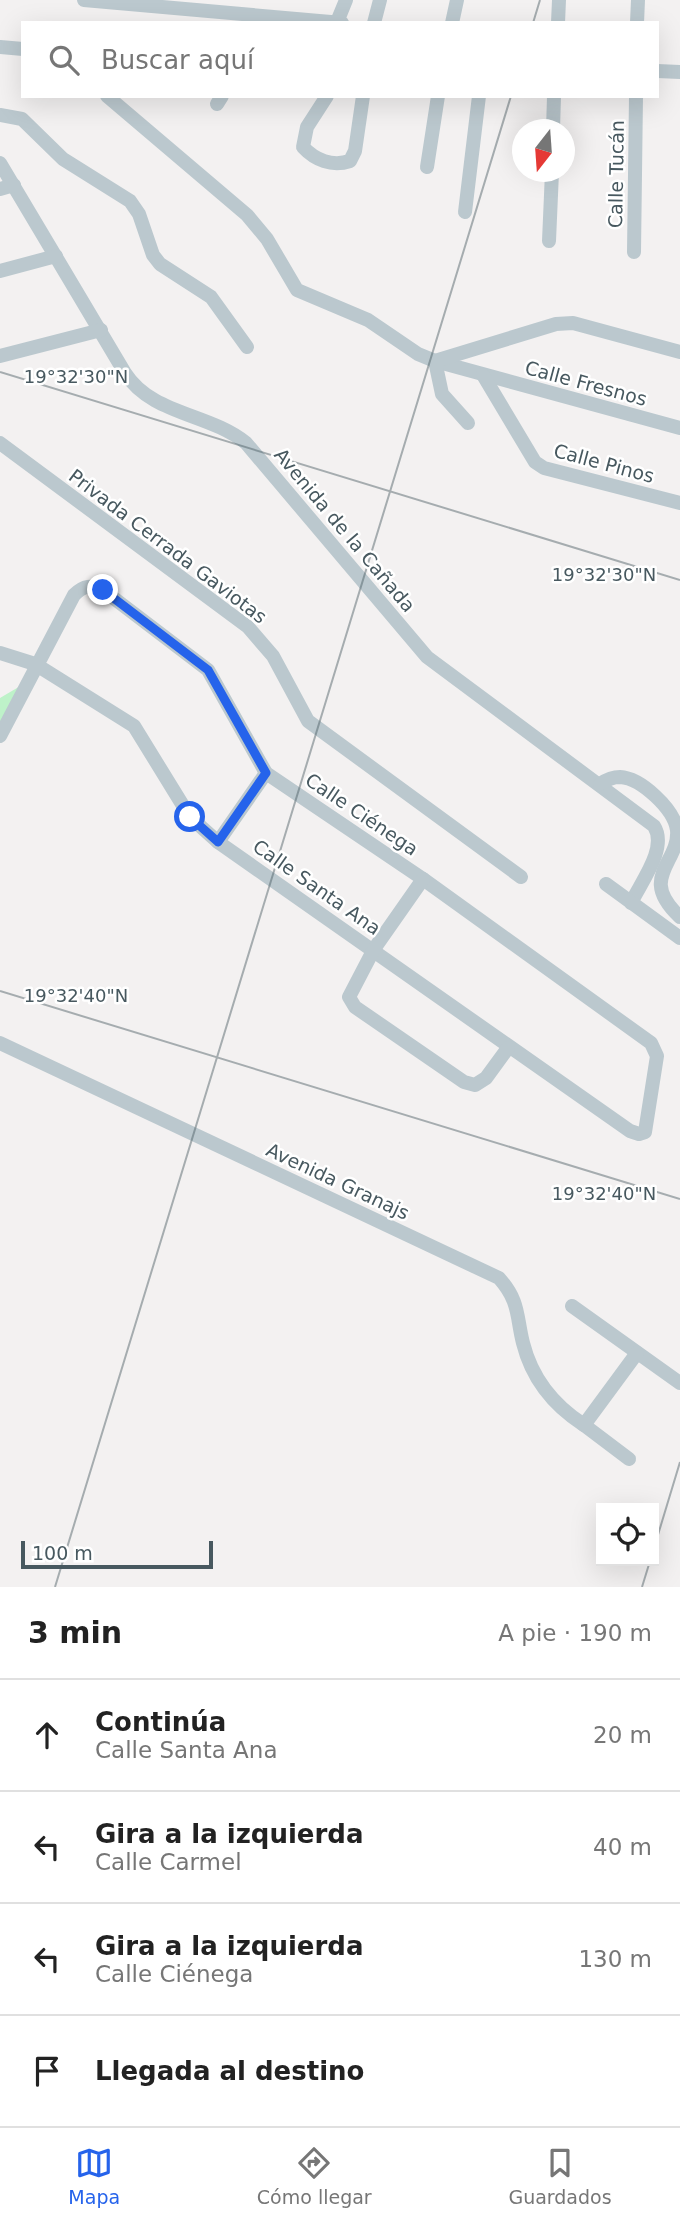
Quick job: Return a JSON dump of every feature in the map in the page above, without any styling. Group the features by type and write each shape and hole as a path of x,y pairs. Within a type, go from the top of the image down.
{"street":[{"path":"84,0 252,18 318,21"},
{"path":"339,21 346,0"},
{"path":"375,21 380,0"},
{"path":"452,21 457,0"},
{"path":"558,21 559,0"},
{"path":"637,21 638,0"},
{"path":"0,47 21,49"},
{"path":"659,71 680,72"},
{"name":"Calle Fresnos","path":"109,98 253,220 297,290 368,320 418,354 435,361 680,428"},
{"path":"326,98 307,127 303,147 318,159 340,164 350,161 355,151 363,98"},
{"path":"427,167 438,98"},
{"path":"465,212 479,98"},
{"path":"553,119 554,98"},
{"name":"Calle Tucán","path":"634,252 636,98"},
{"path":"0,115 22,118 63,159 130,201 139,214 153,255 160,264 211,297 247,347"},
{"name":"Avenida de la Cañada","path":"0,163 7,187 57,256 125,373 141,394 221,427 246,443 427,657 654,826 659,861 631,903"},
{"path":"549,241 552,182"},
{"path":"0,271 57,256"},
{"path":"468,424 442,394 435,361 556,324 573,323 680,352"},
{"path":"0,356 101,330"},
{"name":"Calle Pinos","path":"483,375 535,462 544,468 680,503"},
{"name":"Privada Cerrada Gaviotas","path":"0,443 248,627 273,656 308,721 522,877"},
{"name":"Calle Ciénega","path":"36,664 82,587 93,586 103,590 208,670 266,773 423,879 656,1049 648,1125 645,1132 639,1134"},
{"name":"Calle Santa Ana","path":"0,653 36,664 134,726 190,817 218,842 374,950 508,1048 639,1134"},
{"path":"0,736 36,664"},
{"path":"218,842 266,773"},
{"path":"600,784 622,777 634,781 668,811 678,833 659,861 662,891 668,905 680,918"},
{"path":"423,879 374,950 349,997 355,1007 464,1082 475,1085 486,1078 508,1048"},
{"path":"606,884 680,937"},
{"name":"Avenida Granajs","path":"0,1043 499,1278 512,1293 519,1312 522,1340 530,1367 547,1395 629,1459"},
{"path":"572,1306 680,1383"},
{"path":"584,1425 637,1353"}],"green space":[{"path":"22,685 0,725 0,698"}],"route":[{"path":"103,590 208,670 217,681 266,773 218,842 190,817"}]}
